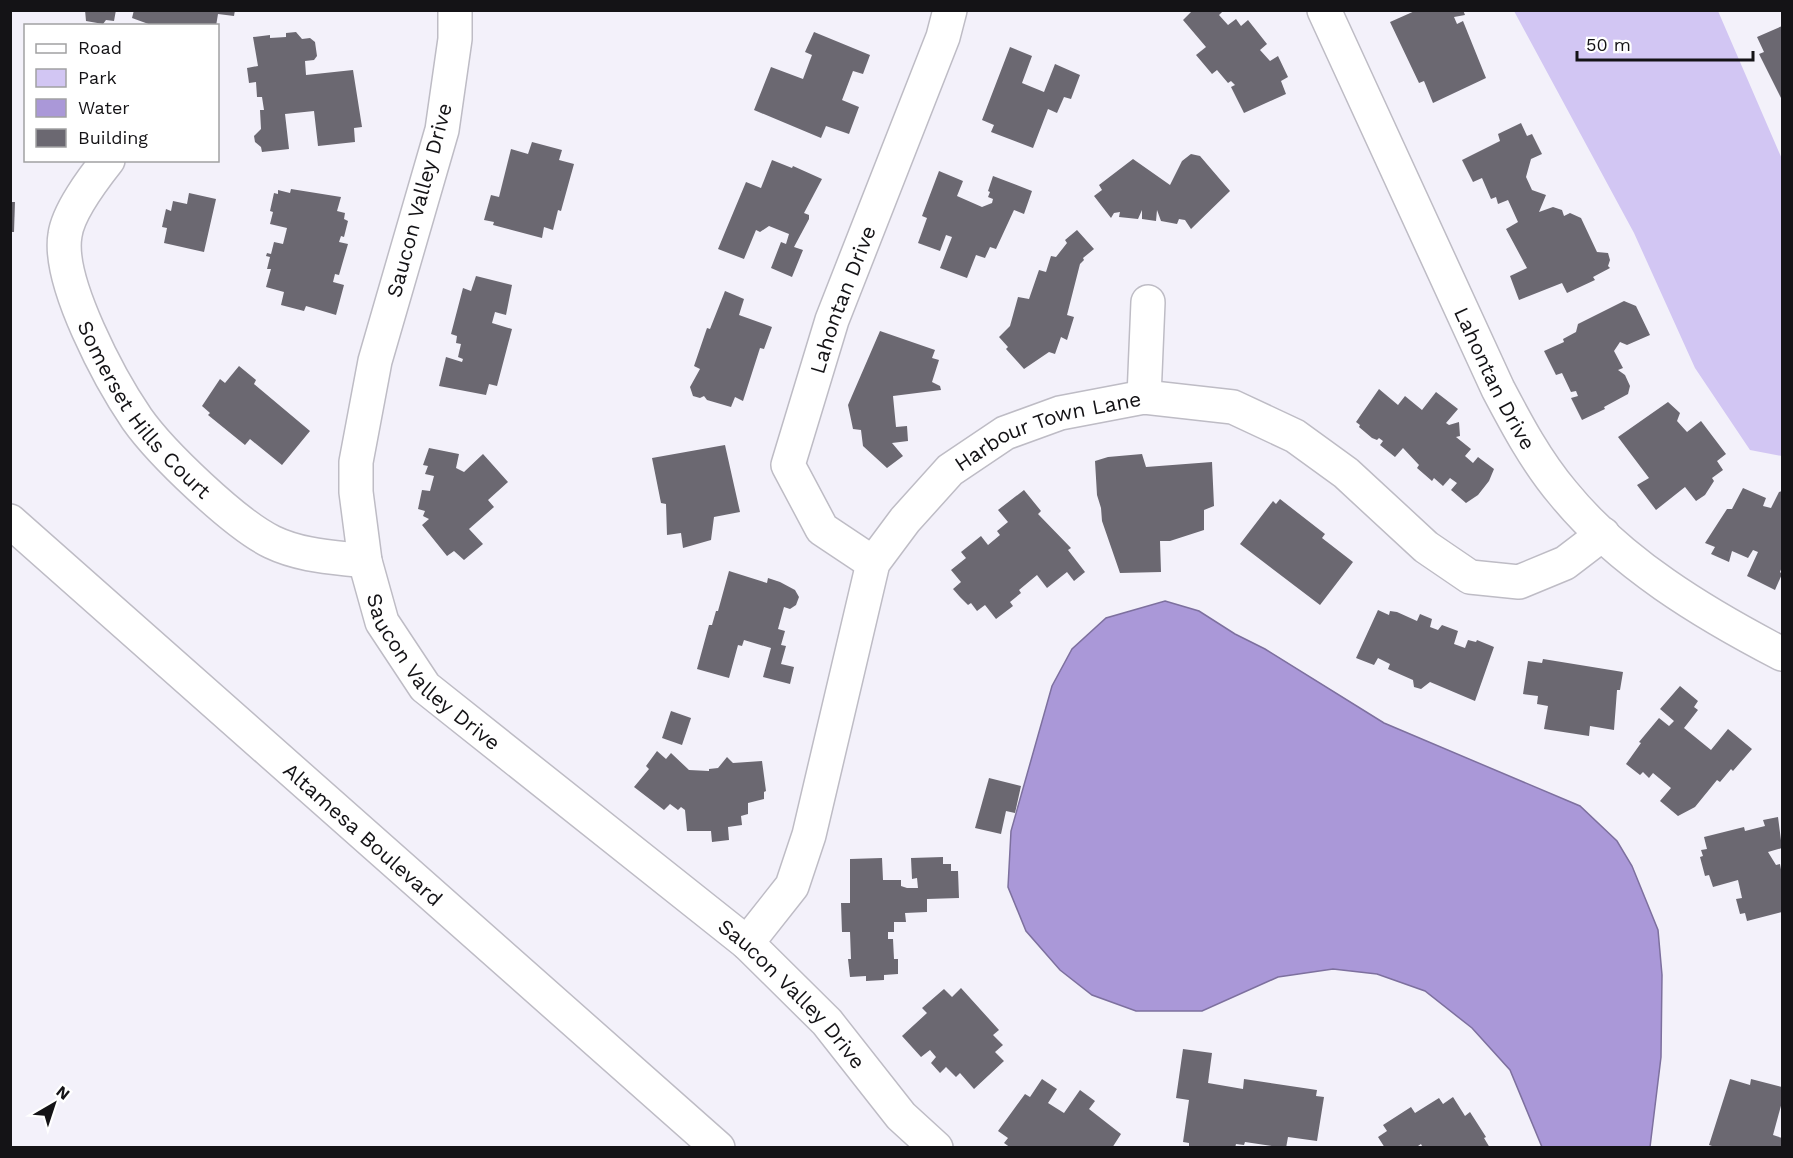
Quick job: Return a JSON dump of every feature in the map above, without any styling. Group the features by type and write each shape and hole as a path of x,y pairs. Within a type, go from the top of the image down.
{"street":[{"name":"Saucon Valley Drive","path":"455,10 455,39 442,130 375,361 356,462 356,492 365,561 382,622 425,687 747,942 827,1022 901,1116 936,1148"},
{"name":"Lahontan Drive","path":"873,563 822,529 788,465 832,320 943,37 950,10"},
{"name":"Lahontan Drive","path":"1324,10 1498,389 1526,442 1563,494 1603,534 1655,578 1741,632 1782,654"},
{"name":"Somerset Hills Court","path":"107,162 78,204 64,234 66,266 82,315 108,368 138,420 187,475 238,519 271,541 304,553 365,561"},
{"path":"1144,396 1148,302"},
{"name":"Harbour Town Lane","path":"747,942 792,886 809,835 873,563 904,520 950,470 1005,433 1060,413 1144,396 1233,407 1295,436 1346,473 1426,547 1470,577 1519,582 1565,563 1603,534"},
{"name":"Altamesa Boulevard","path":"10,521 718,1148"}],"green space":[{"path":"1514,11 1718,11 1782,159 1782,456 1750,450 1695,368 1634,233"}],"water":[{"path":"1165,601 1199,611 1384,723 1580,806 1617,841 1632,866 1658,930 1662,975 1661,1057 1650,1147 1542,1147 1510,1070 1472,1028 1425,991 1377,974 1333,969 1278,977 1202,1011 1136,1011 1092,995 1060,970 1026,931 1008,887 1011,831 1052,686 1072,649 1106,618"}],"building":[{"path":"85,10 116,10 114,21 106,20 103,24 86,21"},
{"path":"134,10 235,10 234,16 218,14 216,24 148,24 132,18"},
{"path":"1193,10 1224,10 1219,15 1228,25 1236,19 1241,26 1248,20 1267,44 1260,50 1270,61 1278,56 1288,77 1281,81 1286,94 1244,113 1231,87 1235,85 1231,81 1228,83 1217,70 1212,74 1196,55 1206,47 1183,20"},
{"path":"1417,10 1463,10 1465,15 1454,17 1457,24 1463,21 1486,78 1433,103 1424,81 1419,83 1390,22"},
{"path":"1782,26 1782,100 1759,54 1764,52 1757,37"},
{"path":"296,32 302,39 310,38 315,42 317,56 314,60 305,61 306,75 353,70 362,127 354,128 355,142 318,146 314,111 285,114 289,149 262,152 261,147 255,142 254,136 261,129 260,110 264,110 262,97 257,97 256,82 249,83 247,68 258,66 253,37 270,35 270,38 286,37 286,33"},
{"path":"814,32 870,55 863,74 853,71 842,100 859,107 849,134 826,126 821,138 754,110 771,67 803,79 812,55 805,52"},
{"path":"1010,47 1032,56 1022,83 1044,92 1055,64 1080,75 1071,99 1064,97 1057,113 1048,109 1033,148 991,132 994,125 982,120"},
{"path":"1521,123 1527,136 1532,134 1542,154 1531,159 1526,177 1532,190 1546,195 1539,212 1553,207 1562,210 1564,216 1570,213 1581,218 1597,252 1608,253 1610,268 1593,277 1595,280 1567,293 1562,283 1519,300 1510,276 1527,268 1506,229 1518,222 1508,200 1498,204 1496,197 1491,199 1482,178 1473,182 1462,160 1500,141 1498,134"},
{"path":"532,142 562,150 559,160 574,164 561,211 558,210 553,230 544,227 542,238 493,225 494,222 484,220 491,195 499,197 511,149 528,154"},
{"path":"1191,154 1200,156 1230,191 1191,229 1185,220 1179,219 1177,224 1161,221 1157,210 1156,221 1142,219 1142,210 1138,219 1119,217 1120,212 1114,213 1111,218 1094,196 1102,190 1099,185 1133,159 1170,185 1182,161"},
{"path":"772,160 792,168 793,166 822,179 804,213 809,215 809,219 794,247 803,250 792,277 771,268 781,242 786,244 789,234 769,226 760,232 756,230 744,259 718,249 746,182 761,188"},
{"path":"939,171 963,181 957,196 982,207 992,203 993,199 988,197 990,192 988,191 993,176 1032,191 1024,214 1014,210 996,249 990,247 985,258 976,255 967,278 940,268 952,237 946,235 940,251 918,243 927,218 922,216"},
{"path":"291,189 341,197 337,211 345,213 344,219 348,221 344,237 341,236 339,242 348,244 339,275 335,274 333,282 344,285 336,315 306,306 304,311 281,305 284,292 266,287 271,269 267,269 270,257 266,256 267,253 271,254 274,242 283,244 287,228 270,224 274,193 278,194 278,190 290,193"},
{"path":"189,193 216,199 204,252 164,243 167,228 162,227 166,209 171,211 173,201 187,204"},
{"path":"10,202 15,202 14,232 10,232"},
{"path":"1077,230 1094,249 1083,258 1080,264 1067,315 1074,317 1067,340 1061,337 1055,354 1049,352 1024,369 1006,349 1008,347 999,337 1010,326 1018,297 1029,299 1039,270 1046,272 1051,256 1056,257 1067,243 1065,240"},
{"path":"476,276 512,285 506,315 495,312 492,323 512,329 497,386 489,384 486,395 439,386 446,357 462,362 463,359 458,357 461,344 456,343 457,336 451,334 463,288 471,291"},
{"path":"725,291 744,299 739,315 772,327 764,349 760,348 743,401 735,397 731,407 707,400 704,396 700,398 693,396 690,387 700,369 694,366 707,328 710,329"},
{"path":"1624,301 1636,306 1650,335 1627,345 1620,342 1614,351 1623,368 1618,370 1625,375 1630,386 1628,394 1582,420 1571,398 1578,396 1576,391 1571,392 1562,373 1556,375 1544,351 1564,342 1563,339 1576,332 1578,324"},
{"path":"880,331 935,350 932,358 939,360 932,382 940,386 941,390 893,396 896,427 907,426 908,441 892,443 903,456 887,468 863,446 861,430 853,429 848,405"},
{"path":"239,366 256,380 254,384 310,431 282,465 250,439 245,445 208,415 210,413 202,406 220,379 225,383"},
{"path":"1379,389 1398,405 1405,396 1422,410 1436,392 1458,409 1446,423 1449,425 1459,422 1460,436 1456,437 1471,449 1465,456 1473,463 1478,457 1494,469 1489,481 1478,495 1466,503 1451,490 1457,483 1450,478 1443,486 1434,478 1432,481 1417,468 1419,465 1403,448 1395,457 1380,445 1383,441 1379,438 1377,440 1372,438 1359,427 1360,425 1356,422"},
{"path":"1668,402 1680,413 1677,421 1687,432 1701,421 1726,454 1717,461 1723,470 1712,478 1714,481 1705,495 1696,501 1685,487 1656,510 1637,485 1649,478 1618,437"},
{"path":"725,445 740,512 714,517 711,540 683,548 681,533 667,535 666,504 661,503 652,458"},
{"path":"429,448 459,454 456,468 464,472 483,454 508,482 488,500 494,507 469,529 483,544 464,560 454,551 447,556 422,525 429,519 423,516 425,511 418,509 422,490 430,491 434,476 425,474 428,466 423,465"},
{"path":"1142,454 1146,467 1212,462 1214,506 1204,510 1204,530 1170,541 1160,541 1161,572 1120,573 1102,521 1097,495 1095,461 1108,457"},
{"path":"1743,488 1766,498 1763,506 1771,508 1779,492 1782,491 1782,567 1780,572 1782,574 1775,590 1747,576 1758,552 1753,550 1748,558 1732,551 1729,562 1711,554 1715,547 1705,543 1727,509 1732,509"},
{"path":"1024,490 1041,511 1038,514 1071,548 1068,550 1085,572 1074,581 1067,572 1047,588 1037,575 1019,590 1021,593 1010,602 1013,606 996,619 985,605 977,611 971,603 968,605 960,597 953,589 961,582 951,570 966,558 961,552 981,536 988,545 1000,535 997,531 1008,522 998,510"},
{"path":"1280,499 1325,534 1322,538 1353,562 1320,605 1240,544 1273,501 1276,504"},
{"path":"729,571 767,583 768,578 780,582 795,590 799,597 796,605 790,609 784,607 778,629 785,631 781,645 786,646 781,664 794,667 790,684 763,677 771,648 744,640 742,646 738,645 729,678 697,669 709,625 712,625 716,611 718,611"},
{"path":"1378,610 1389,615 1390,611 1397,612 1417,621 1420,614 1432,619 1430,627 1438,630 1442,625 1458,631 1454,644 1465,648 1468,640 1476,642 1477,640 1494,647 1475,701 1430,682 1421,689 1414,687 1413,680 1388,669 1390,664 1378,658 1374,665 1356,658"},
{"path":"1543,659 1623,672 1620,690 1617,690 1614,730 1590,726 1589,736 1544,729 1548,706 1537,704 1538,696 1523,694 1528,661 1542,663"},
{"path":"1680,686 1698,701 1694,707 1698,710 1684,728 1711,750 1728,729 1752,749 1733,771 1731,769 1720,782 1717,780 1695,807 1678,816 1660,801 1671,788 1653,773 1649,778 1643,772 1640,775 1626,764 1641,743 1639,742 1659,718 1669,726 1674,721 1660,709"},
{"path":"671,711 691,718 682,745 662,738"},
{"path":"657,751 666,759 671,753 689,770 709,771 709,769 718,768 727,757 733,763 762,761 766,791 764,799 748,803 748,814 741,816 742,825 728,827 729,840 712,842 711,831 687,831 685,810 681,807 678,810 670,804 664,810 634,787 649,769 646,766"},
{"path":"989,778 1021,786 1015,813 1006,811 1001,834 975,828"},
{"path":"1778,817 1782,848 1768,852 1776,865 1780,864 1782,912 1747,921 1745,913 1740,914 1736,899 1742,898 1738,880 1713,887 1709,875 1705,876 1700,857 1703,856 1701,850 1707,849 1704,837 1744,827 1745,831 1765,826 1763,820"},
{"path":"943,857 943,864 951,864 951,871 958,871 959,898 927,899 927,912 905,913 906,922 894,922 894,932 888,932 888,939 893,939 894,959 898,959 898,974 884,975 884,980 866,981 866,976 850,977 848,959 851,959 850,932 842,932 841,903 850,903 850,859 882,858 883,880 901,880 901,886 918,888 917,878 912,879 911,858"},
{"path":"961,988 999,1030 993,1035 1003,1045 995,1052 1004,1061 974,1089 960,1073 956,1077 946,1067 940,1073 931,1063 936,1057 930,1050 921,1057 902,1036 927,1013 922,1008 944,989 952,997"},
{"path":"1183,1049 1212,1053 1208,1083 1243,1089 1244,1079 1317,1090 1316,1096 1324,1097 1317,1141 1288,1137 1286,1148 1245,1142 1244,1145 1236,1144 1235,1148 1189,1148 1189,1143 1183,1142 1189,1100 1176,1098"},
{"path":"1042,1079 1057,1089 1048,1103 1064,1113 1080,1090 1095,1101 1089,1109 1121,1134 1112,1148 1011,1148 1004,1143 1008,1138 998,1131 1025,1094 1030,1097"},
{"path":"1730,1079 1750,1085 1751,1079 1782,1087 1782,1102 1773,1135 1782,1138 1782,1148 1718,1148 1709,1145"},
{"path":"1453,1097 1465,1116 1470,1112 1486,1137 1484,1138 1490,1148 1423,1148 1421,1144 1415,1148 1385,1148 1378,1137 1387,1131 1383,1125 1411,1107 1415,1113 1439,1098 1443,1104"}]}
